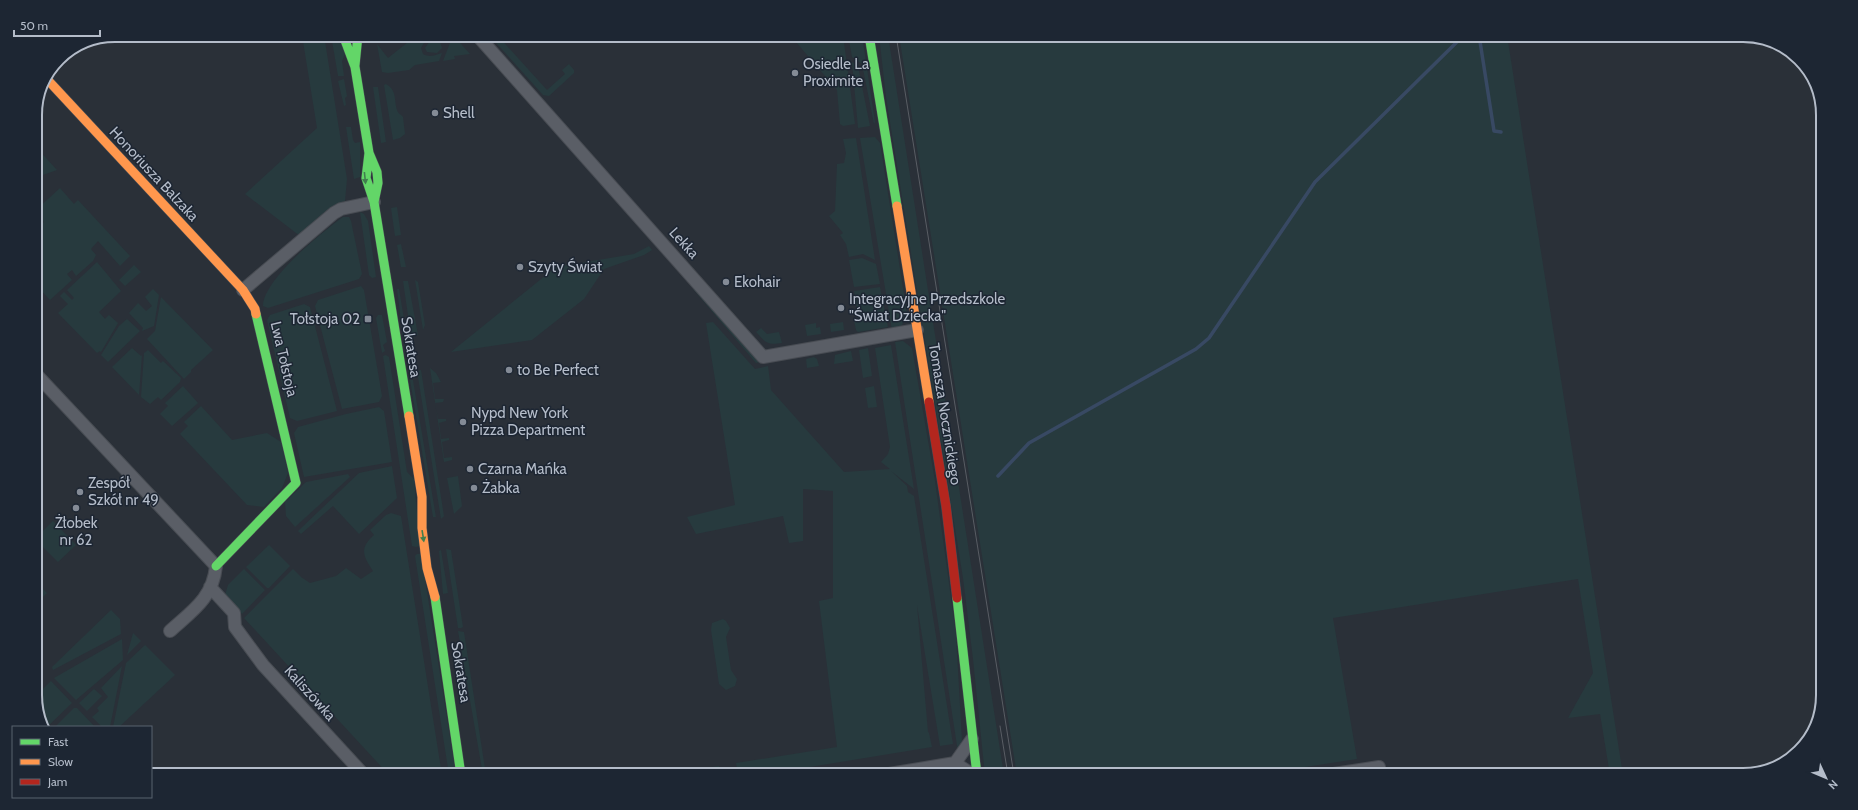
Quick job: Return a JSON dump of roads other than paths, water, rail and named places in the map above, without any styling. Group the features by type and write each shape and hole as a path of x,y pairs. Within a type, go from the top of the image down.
{"street":[{"name":"Sokratesa","path":"346,42 355,67 368,154 375,166 378,182 374,202 422,497 422,528 427,568 437,606 460,768"},
{"name":"Sokratesa","path":"355,67 357,42"},
{"name":"Lekka","path":"483,42 764,357 917,330"},
{"name":"Tomasza Nocznickiego","path":"870,42 951,545 976,768"},
{"name":"Honoriusza Balzaka","path":"49,82 243,290"},
{"path":"243,290 334,213 341,209 374,202"},
{"name":"Lwa Tołstoja","path":"170,631 204,601 216,566 296,483 258,316 252,301 243,290"},
{"path":"42,380 216,566"},
{"name":"Sokratesa","path":"422,497 433,526"},
{"name":"Sokratesa","path":"437,606 438,575"},
{"name":"Kaliszówka","path":"210,587 234,613 234,626 263,665 358,768"},
{"name":"Sokratesa","path":"454,719 469,762"},
{"path":"955,763 972,739"},
{"path":"925,768 955,763 962,768"}],"waterway":[{"path":"998,476 1029,443 1196,349 1209,338 1315,182 1457,42"},
{"path":"1480,42 1494,131 1501,132"}],"tram line":[{"path":"897,42 1013,768"},
{"path":"1000,726 1007,768"}],"place":[{"name":"Osiedle La Proximite","path":"795,73"},
{"name":"Shell","path":"435,113"},
{"name":"Szyty Świat","path":"520,267"},
{"name":"Ekohair","path":"726,282"},
{"name":"Integracyjne Przedszkole \"Świat Dziecka\"","path":"841,308"},
{"name":"Tołstoja 02","path":"368,319"},
{"name":"to Be Perfect","path":"509,370"},
{"name":"Nypd New York Pizza Department","path":"463,422"},
{"name":"Czarna Mańka","path":"470,469"},
{"name":"Żabka","path":"474,488"},
{"name":"Zespół Szkół nr 49","path":"80,492"},
{"name":"Żłobek nr 62","path":"76,508"}]}
